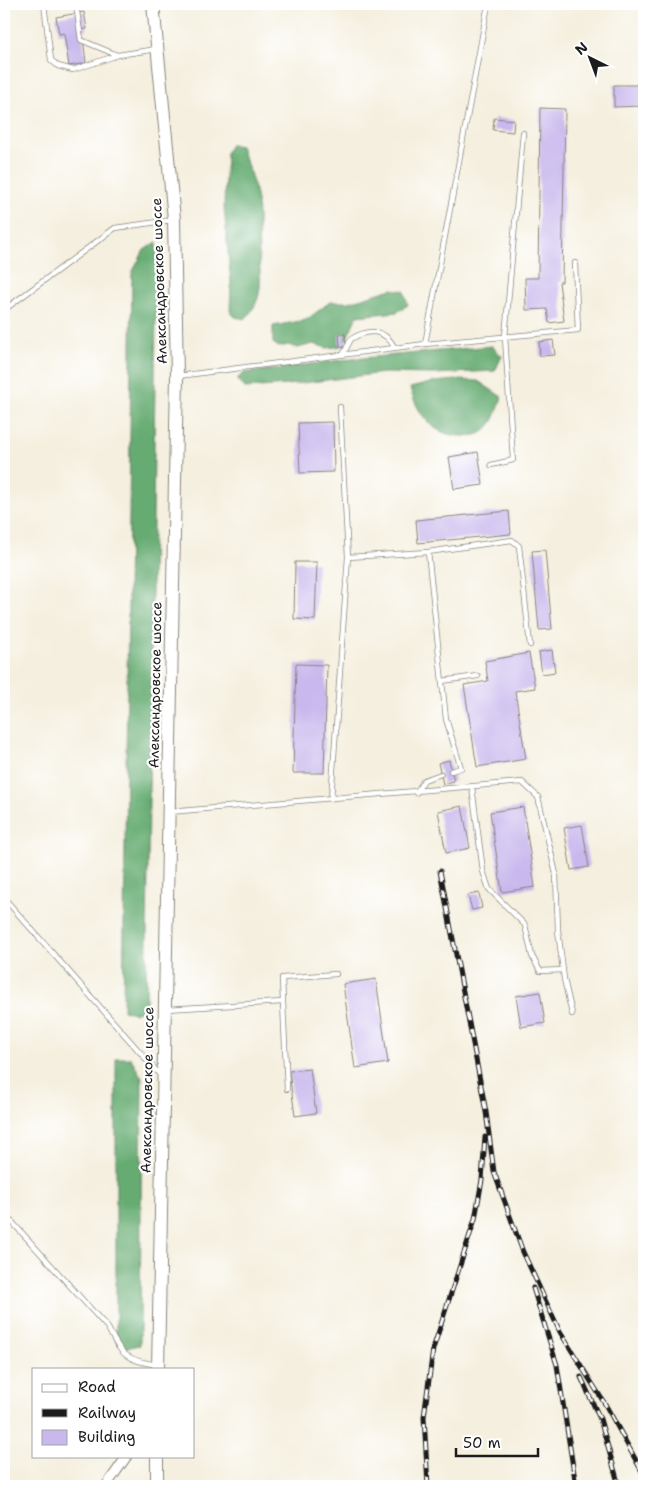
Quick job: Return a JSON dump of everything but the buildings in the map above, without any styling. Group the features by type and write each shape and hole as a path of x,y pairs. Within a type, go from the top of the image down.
{"main road":[{"name":"Александровское шоссе","path":"153,4 174,219 177,376 162,1077 158,1367"},
{"path":"157,1458 157,1486"}],"street":[{"path":"106,1486 127,1458"}],"lane":[{"path":"44,4 51,60 58,66 73,70 118,55 158,49"},
{"path":"76,4 81,40 118,55"},
{"path":"425,344 487,10"},
{"path":"491,465 513,460 505,337 523,133"},
{"path":"4,310 115,228 174,219"},
{"path":"177,376 425,344 578,330 575,263"},
{"path":"344,355 351,339 369,331 379,332 390,339 396,348"},
{"path":"331,799 348,556 340,408"},
{"path":"348,556 428,552 512,540 519,546 530,645"},
{"path":"428,552 446,719 461,768 451,771"},
{"path":"442,681 478,676"},
{"path":"416,793 424,780 441,774"},
{"path":"168,812 416,793 522,782 538,797 556,874 558,930 563,970 572,1014"},
{"path":"472,787 483,871 489,889 525,925 532,956 540,971 563,970"},
{"path":"4,898 162,1077"},
{"path":"288,1089 282,978 336,974"},
{"path":"164,1009 283,1002"},
{"path":"4,1213 108,1328 118,1349 132,1360 158,1367"}],"green space":[{"path":"231,144 240,146 248,166 258,208 260,288 256,304 245,319 235,317 230,311 231,284 224,207 226,152"},
{"path":"157,242 146,1008 134,1013 123,1010 132,273 144,250"},
{"path":"392,289 404,291 408,305 397,312 357,316 343,346 327,348 313,344 298,348 288,345 279,347 273,343 273,326 306,320 330,302 349,302"},
{"path":"492,346 502,356 495,371 433,374 383,373 287,385 245,388 237,379 244,373 342,360"},
{"path":"478,381 502,397 493,420 488,428 479,434 468,436 452,435 435,428 417,407 410,388 434,382"},
{"path":"116,1058 131,1058 142,1078 140,1345 125,1348 116,1341"}],"railway":[{"path":"440,871 486,1112 494,1172 523,1252 560,1332 605,1404 644,1475"},
{"path":"428,1486 424,1417 433,1349 475,1219 482,1180 485,1137"},
{"path":"533,1288 557,1365 576,1486"},
{"path":"581,1377 600,1419 619,1486"}]}
